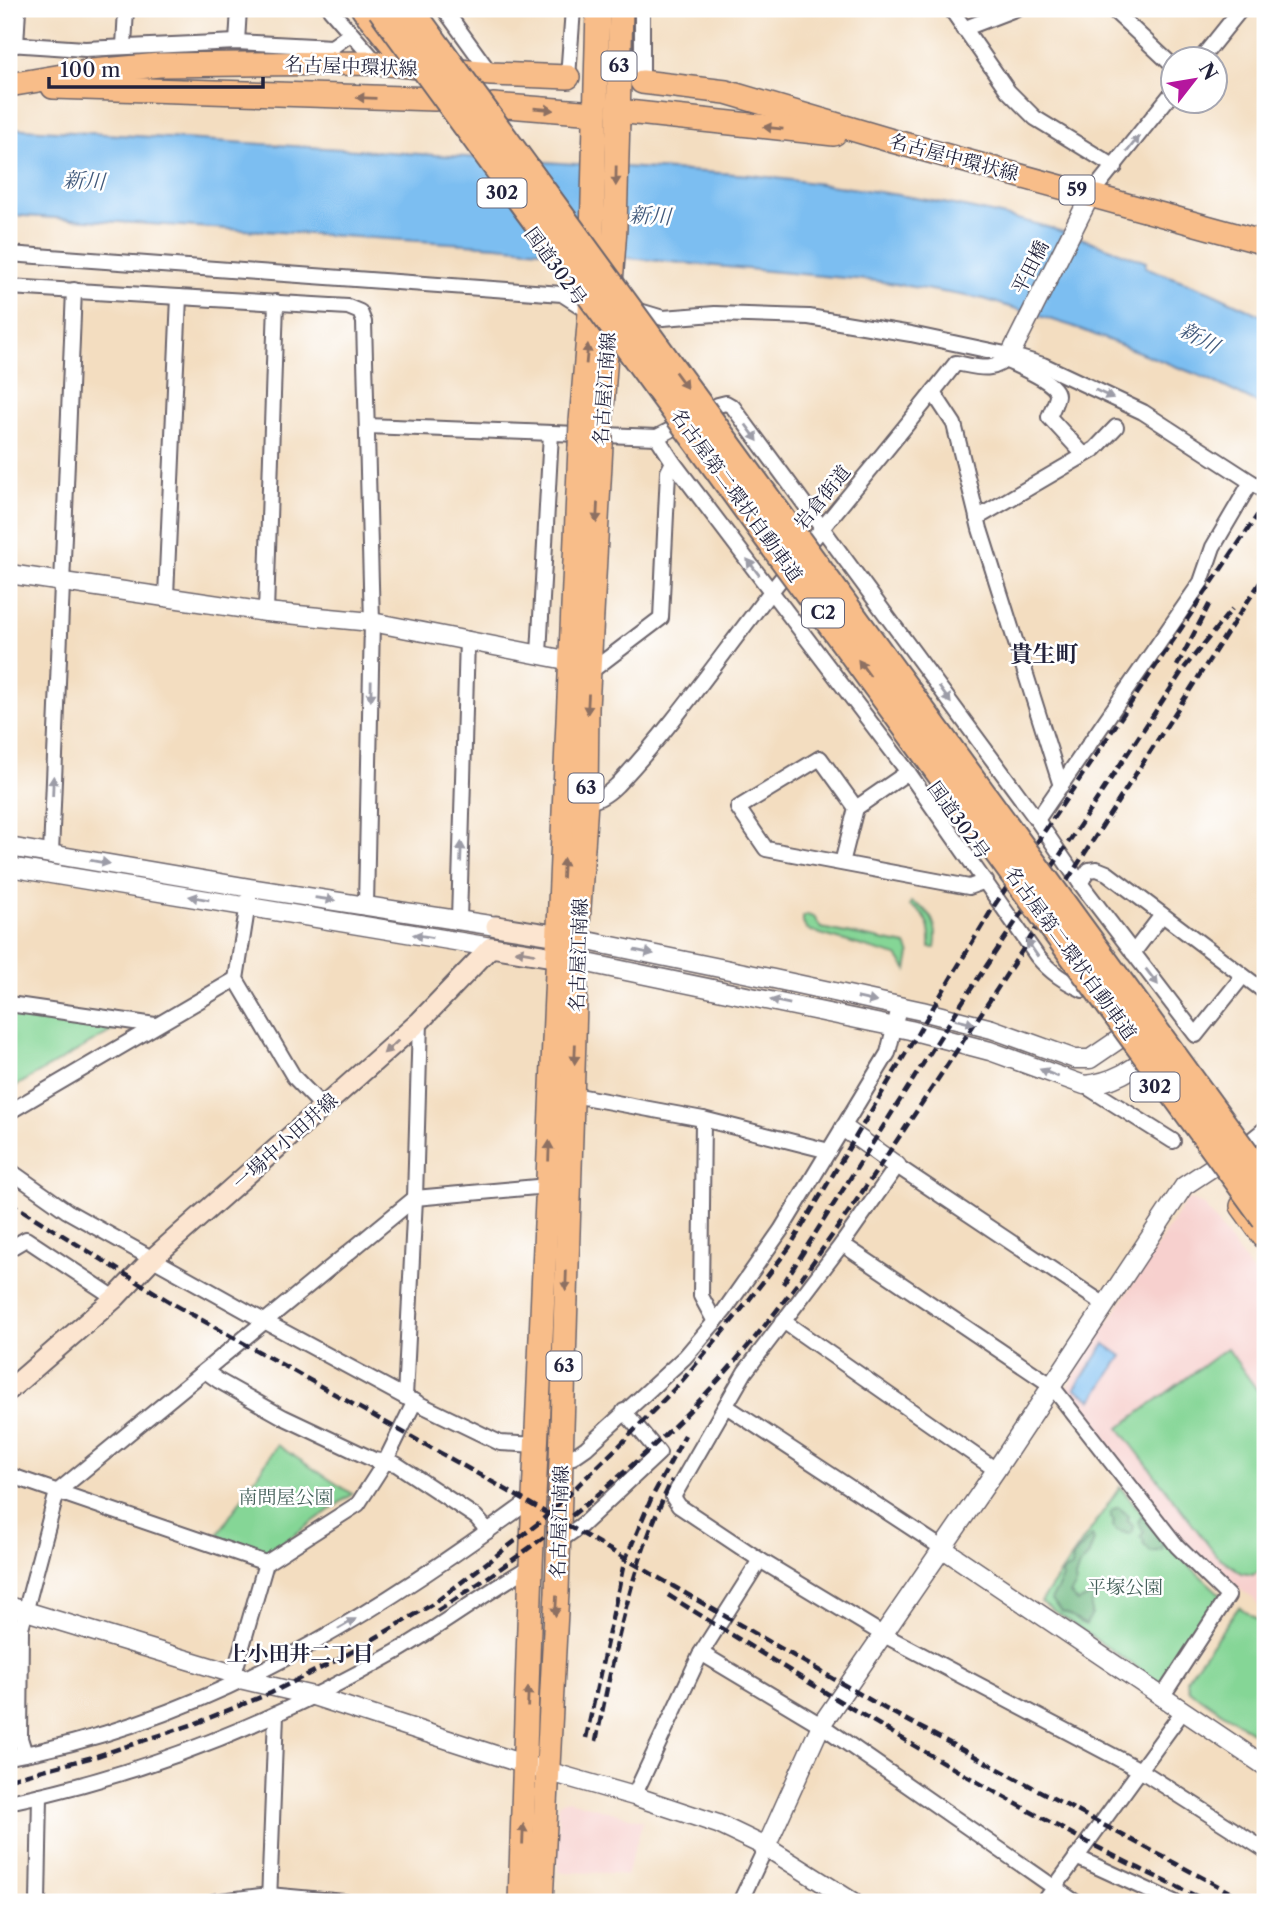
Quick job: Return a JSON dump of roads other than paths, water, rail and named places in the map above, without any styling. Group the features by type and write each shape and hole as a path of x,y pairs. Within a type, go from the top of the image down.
{"highway":[{"path":"367,9 388,57"},
{"name":"名古屋第二環状自動車道","path":"382,9 1265,1218"},
{"name":"名古屋第二環状自動車道","path":"410,9 1265,1181"}],"main road":[{"name":"名古屋江南線","path":"541,1902 531,1566 548,1186 568,948 591,434 589,229 598,9"},
{"name":"名古屋江南線","path":"591,434 608,337 615,229 621,9"},
{"name":"名古屋中環状線","path":"9,85 92,71 326,55 388,57 484,79 568,77"},
{"name":"302","path":"484,79 497,110 589,229 612,269 671,349"},
{"name":"名古屋中環状線","path":"642,82 726,92 889,140 1086,204 1265,243"},
{"name":"国道302号","path":"9,85 435,100 636,377"},
{"path":"497,110 594,118"},
{"path":"618,117 889,140"},
{"name":"名古屋江南線","path":"520,1902 537,1768 559,1541 573,1096 568,948 586,802 581,666"},
{"name":"302","path":"915,680 1090,908 1157,1012 1186,1036 1258,1135 1265,1161"},
{"name":"国道302号","path":"876,706 1265,1238"},
{"path":"496,926 568,948"},
{"path":"491,947 568,948"},
{"name":"一場中小田井線","path":"9,1390 115,1298 152,1259 420,1021 491,947"}],"street":[{"path":"18,9 12,44 85,49 237,42 326,55 350,34"},
{"path":"124,46 126,9"},
{"path":"237,42 239,9"},
{"path":"330,9 350,34 388,57"},
{"path":"444,9 459,29 484,79"},
{"path":"459,29 460,9"},
{"path":"568,77 573,9"},
{"path":"642,9 642,82"},
{"path":"951,9 1008,91 1035,118 1115,167"},
{"path":"963,29 1014,9"},
{"path":"1112,9 1158,52"},
{"path":"1211,46 1241,9"},
{"path":"1086,204 1158,111"},
{"name":"平田橋","path":"1011,352 1086,204"},
{"path":"9,254 562,294 590,312"},
{"path":"9,287 348,307 360,312 364,322 372,622 366,905"},
{"path":"51,854 74,290"},
{"path":"166,597 179,297"},
{"path":"266,612 276,302"},
{"path":"643,312 663,318 716,314 809,317 1011,352 1143,412 1265,491"},
{"path":"1011,352 1055,391 1057,395 1049,416 1084,455"},
{"name":"岩倉街道","path":"586,802 596,801 615,787 956,363 987,369 1003,364 1011,352"},
{"path":"933,392 954,424 977,518 1061,786"},
{"path":"367,426 657,438 718,405 726,403 733,407 1037,820 1080,883 1090,908 1133,953 1186,1036"},
{"path":"977,518 1095,449 1116,427"},
{"path":"539,654 551,433"},
{"path":"657,438 908,772 1048,970 1063,981 1083,990"},
{"path":"9,574 266,612 372,622 539,654 581,666 662,618 667,472 673,462"},
{"path":"1037,820 1201,582 1213,547 1251,482"},
{"path":"459,920 467,639"},
{"path":"856,808 820,758 738,808 766,849 969,887 986,881"},
{"path":"842,863 856,808 908,772"},
{"path":"9,847 496,926"},
{"path":"9,867 491,947"},
{"path":"1080,883 1089,870 1097,869 1107,873 1265,992"},
{"path":"250,888 236,979 294,1077 323,1107"},
{"path":"1133,953 1162,915"},
{"path":"568,948 774,979 992,1029 1075,1059 1090,1059 1157,1012"},
{"path":"568,948 990,1051 1084,1085 1173,1141"},
{"path":"1084,1085 1100,1084 1121,1076 1186,1036 1243,976"},
{"path":"9,1112 236,979"},
{"path":"9,1004 155,1025"},
{"path":"561,1459 573,1457 586,1448 685,1357 715,1322 781,1230 888,1053 899,1007"},
{"path":"239,1677 266,1563 358,1504 385,1462 410,1399 420,1021"},
{"path":"573,1096 702,1119 829,1151"},
{"path":"702,1119 701,1296 715,1322"},
{"path":"844,1128 1105,1305"},
{"path":"740,1902 821,1725 996,1471 1184,1186 1258,1135"},
{"path":"897,1166 745,1372 673,1497 679,1506 760,1560 884,1635 1139,1770 1265,1850"},
{"path":"9,1170 67,1211 410,1399 500,1443 538,1445"},
{"path":"25,1754 14,1694 21,1628 17,1608 57,1492 415,1198 548,1186"},
{"path":"9,1249 26,1239 115,1298"},
{"path":"842,1244 1051,1385 1177,1546 1228,1596 1162,1697"},
{"path":"783,1321 996,1471"},
{"path":"205,1371 284,1417 374,1460 396,1464 476,1517 488,1531"},
{"path":"726,1406 1265,1766"},
{"path":"559,1541 582,1525 659,1453 624,1411"},
{"path":"9,1475 266,1563"},
{"path":"9,1757 152,1717 239,1677 382,1604 536,1496"},
{"path":"634,1796 701,1653 760,1560"},
{"path":"9,1801 94,1781 167,1757 276,1714 399,1650 531,1566"},
{"path":"17,1608 239,1677 313,1696 718,1824 766,1847 853,1902"},
{"path":"701,1653 821,1725 1075,1902"},
{"path":"1044,1902 1183,1711"},
{"path":"269,1898 276,1714"},
{"path":"38,1902 40,1795"},
{"path":"1076,1857 1174,1902"},
{"path":"213,1902 269,1898 345,1902"}],"water":[{"name":"新川","path":"9,128 751,175 860,189 968,208 1040,225 1107,247 1146,262 1145,267 1209,291 1265,317 1265,407 1208,379 1072,326 984,299 877,281 497,246 9,215"},
{"path":"1105,1344 1122,1356 1092,1400 1075,1388"}],"railway":[{"path":"9,1779 97,1756 194,1724 271,1693 343,1657 433,1604 540,1522 623,1442 681,1382 789,1248 994,906 1265,504"},
{"path":"437,1611 507,1564 607,1487 699,1401 761,1330 872,1178 1265,575"},
{"path":"1177,666 1211,601"},
{"path":"783,1284 963,1001 1185,667 1232,609"},
{"path":"9,1202 175,1305 496,1484 884,1708 1248,1902"},
{"path":"586,1738 624,1563 651,1499 685,1435"},
{"path":"596,1741 635,1575 672,1480"},
{"path":"668,1595 867,1718 1002,1796 1209,1902"}],"district":[{"name":"貴生町","path":"1044,654"},
{"name":"上小田井二丁目","path":"300,1654"}],"park label":[{"name":"南問屋公園","path":"286,1497"},
{"name":"平塚公園","path":"1125,1587"}]}
